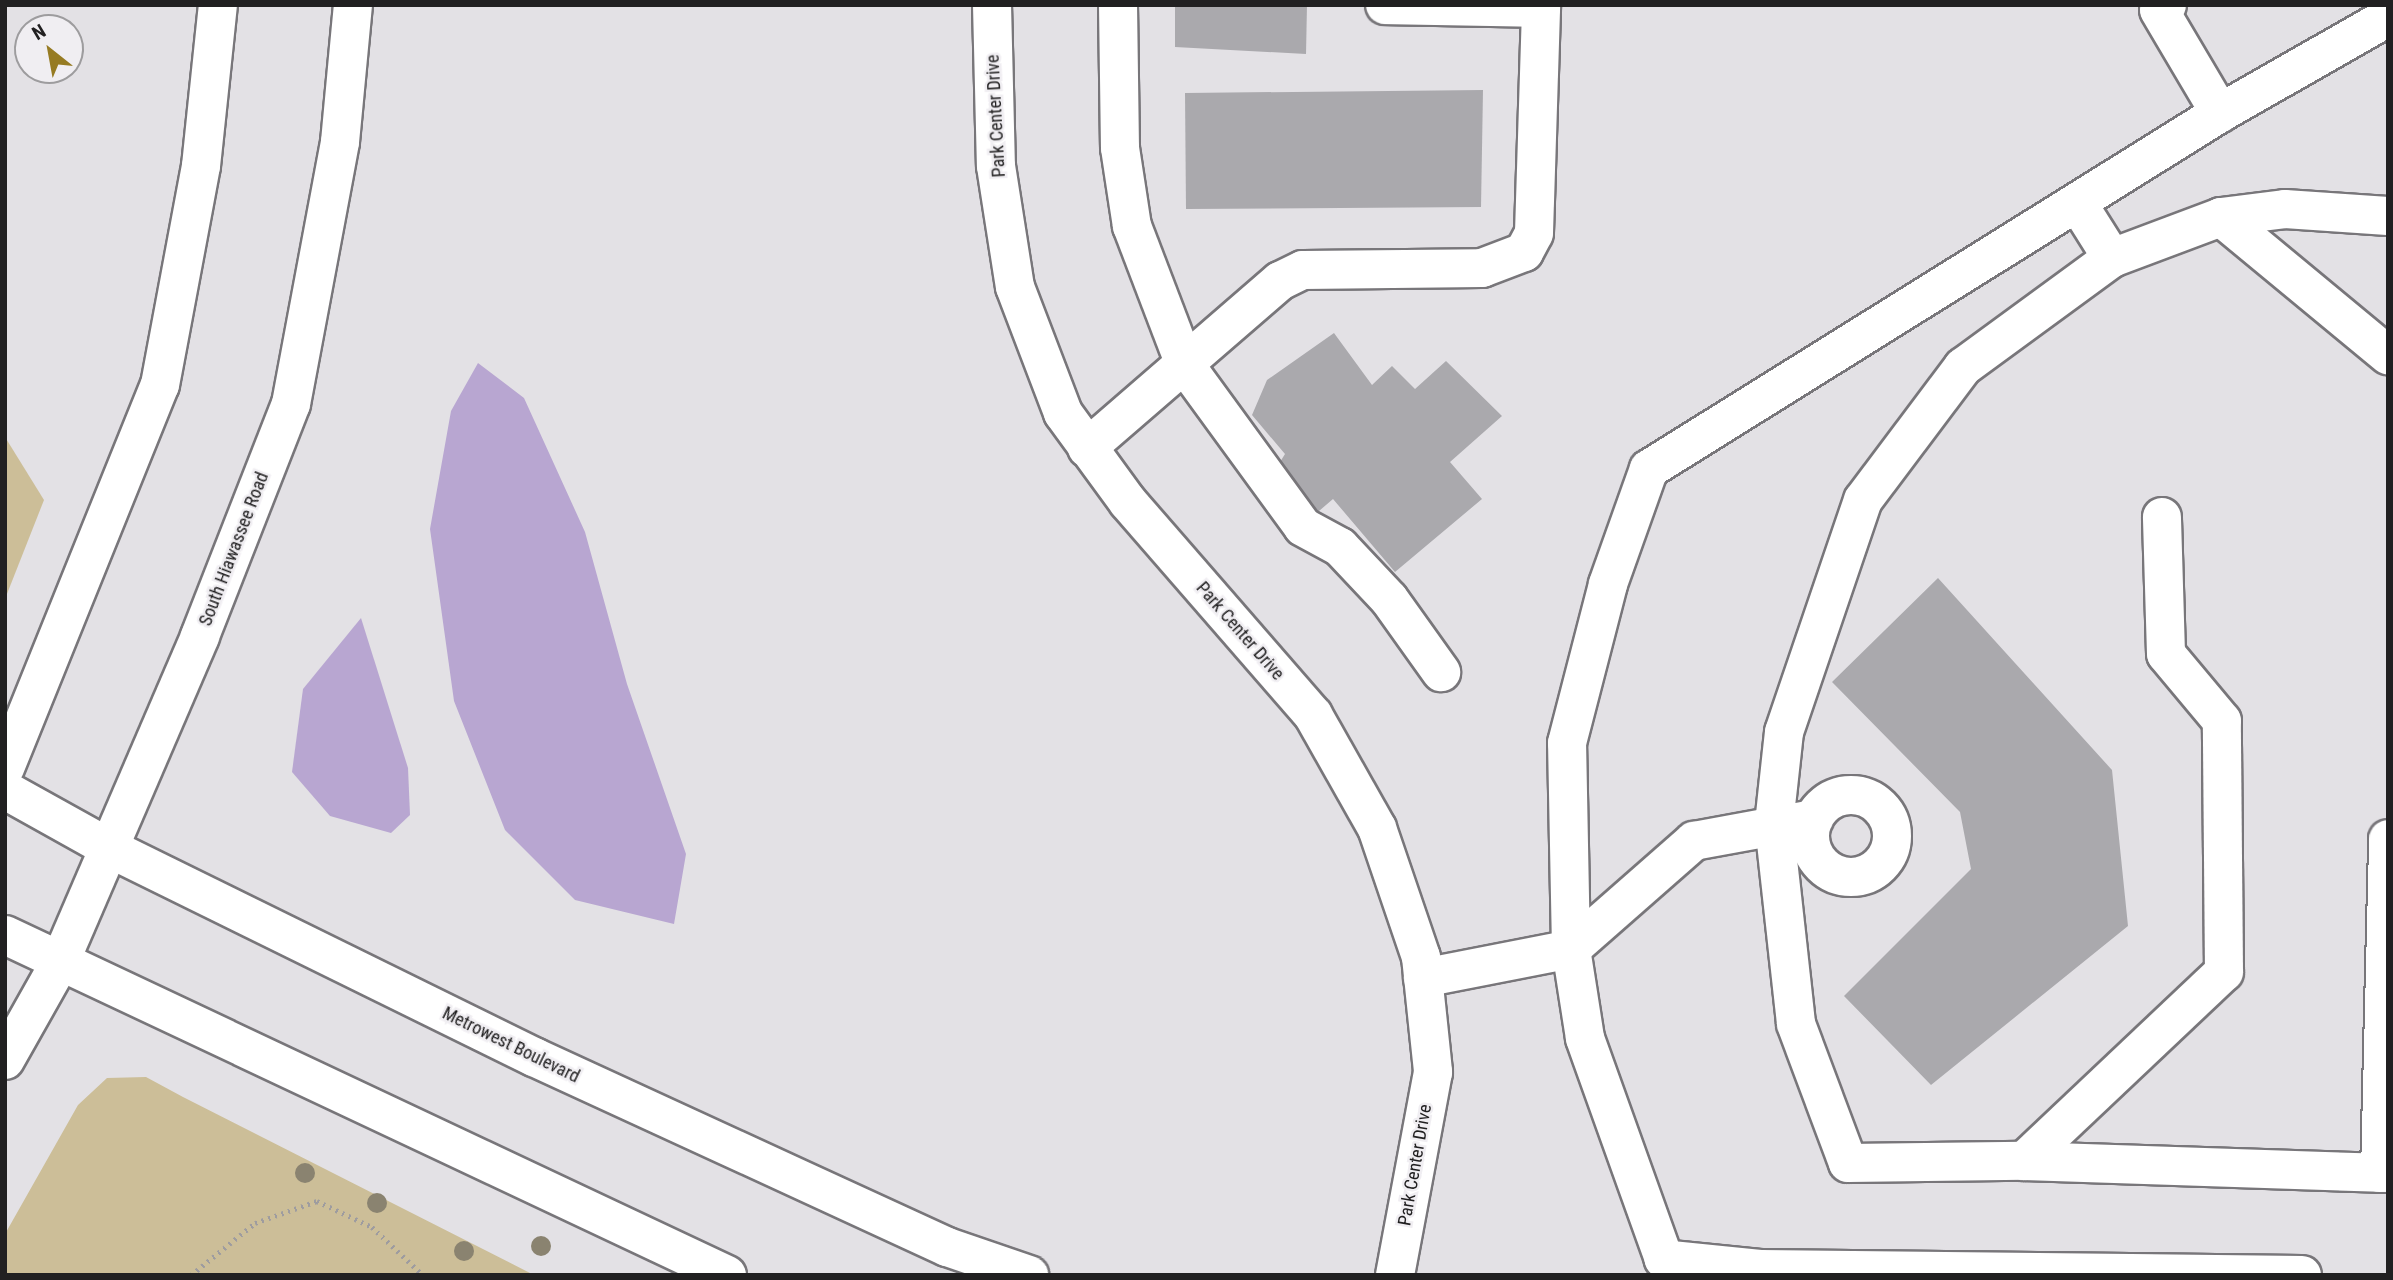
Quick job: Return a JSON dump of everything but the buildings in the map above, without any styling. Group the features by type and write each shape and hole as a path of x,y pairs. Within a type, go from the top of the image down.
{"street":[{"path":"5,768 160,385 201,166 218,5"},
{"name":"South Hiawassee Road","path":"5,1060 59,964 290,404 340,142 353,5"},
{"name":"Park Center Drive","path":"992,5 996,166 1015,287 1063,413 1087,448 1313,715 1377,828 1423,978 1433,1072 1395,1275"},
{"path":"1118,5 1119,148 1132,226 1185,365 1303,527 1340,547 1364,573 1440,672"},
{"path":"1087,448 1280,281 1303,270 1482,268 1524,252 1534,233 1541,8 1385,5"},
{"path":"2167,5 2159,10 2220,113"},
{"path":"2302,1275 1760,1269 1664,1259 1586,1038 1571,949 1567,743 1608,584 1649,468 1723,417 2078,204 2220,113 2388,17"},
{"path":"2078,204 2112,258"},
{"path":"2388,216 2286,209 2221,217 2112,258 1963,367 1863,500 1784,732 1774,824 1796,1024 1848,1163 2024,1161 2384,1173 2388,839"},
{"path":"2221,217 2388,355"},
{"path":"2024,1161 2224,972 2222,721 2166,654 2162,517"},
{"name":"Metrowest Boulevard","path":"5,790 109,848 534,1057 947,1247 1029,1275"},
{"path":"1423,978 1571,949 1695,841 1774,824 1814,819"},
{"path":"5,934 59,964 727,1275"}],"path":[{"path":"191,1275 255,1223 317,1201 372,1227 423,1275"}],"shaded area":[{"path":"478,363 524,398 585,532 627,684 686,854 674,924 575,900 505,830 454,701 430,529 451,411"},
{"path":"5,437 44,500 5,599"},
{"path":"361,618 408,768 410,815 391,833 330,816 292,772 303,689"},
{"path":"146,1077 534,1275 5,1275 5,1234 78,1105 107,1078"}]}
